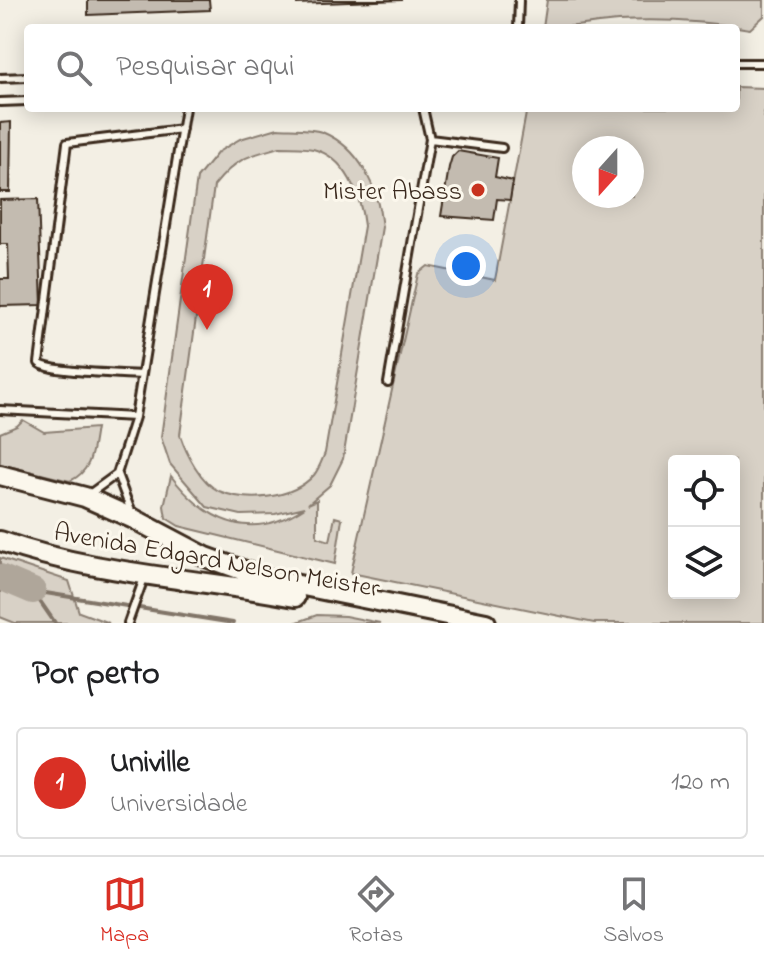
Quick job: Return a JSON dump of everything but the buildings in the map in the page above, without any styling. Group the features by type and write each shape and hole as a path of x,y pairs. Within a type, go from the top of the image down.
{"main road":[{"name":"Avenida Edgard Nelson Meister","path":"4,480 85,497 206,557 264,578 486,623"},
{"name":"Avenida Edgard Nelson Meister","path":"0,541 48,557 146,575 245,588 426,623"}],"lane":[{"path":"518,24 519,0"},
{"path":"740,63 764,63"},
{"path":"0,78 24,77"},
{"path":"0,102 24,101"},
{"path":"85,497 117,474 135,417 184,112"},
{"path":"388,383 430,139 422,112"},
{"path":"141,375 44,368 39,363 67,143 182,129"},
{"path":"430,139 502,148"},
{"path":"0,410 135,417"},
{"path":"117,474 134,519"},
{"path":"128,623 135,597 146,575"}],"shaded area":[{"path":"547,0 764,0 764,16 750,29 740,28 740,24 651,20 544,24"},
{"path":"740,87 764,88 764,623 594,623 351,573 418,274 428,266 495,280 526,112 740,112"},
{"path":"278,128 317,131 336,139 365,171 380,212 382,227 343,459 330,485 308,504 317,500 317,537 330,541 335,517 342,519 335,564 179,526 166,518 164,506 171,476 200,506 232,523 267,524 305,507 275,514 241,515 207,507 170,464 161,437 197,178 218,152 240,139","holes":["280,147 313,149 334,160 350,179 364,226 325,453 314,475 294,489 282,494 243,497 212,487 190,459 180,435 214,186 243,159"]},
{"path":"23,420 44,432 96,428 90,459 83,471 70,481 0,464 0,433"},
{"path":"0,558 69,581 79,612 109,623 15,623 0,617"},
{"path":"317,615 345,616 380,623 295,623"}],"waterway":[{"path":"0,577 33,591"},
{"path":"33,591 233,623"},
{"path":"33,591 55,623"}],"place":[{"name":"Mister Abass","path":"478,190"},
{"name":"Univille","path":"207,330"}]}
